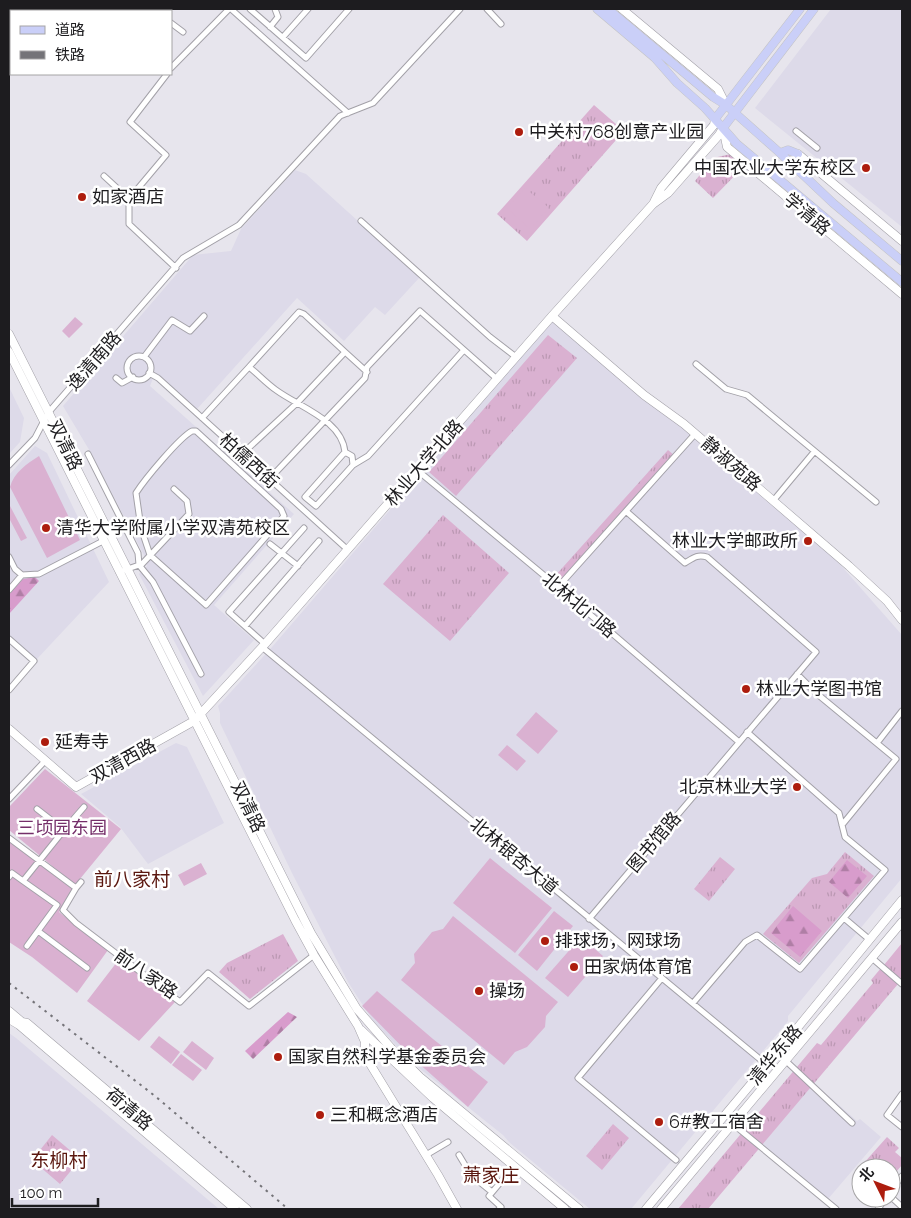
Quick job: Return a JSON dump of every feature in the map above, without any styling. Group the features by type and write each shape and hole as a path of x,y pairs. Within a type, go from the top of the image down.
{"main road":[{"name":"学清路","path":"597,9 655,58 677,83 705,108 737,144 902,282"},
{"name":"学清路","path":"608,9 713,97 726,105 780,152 833,204 902,261"},
{"name":"学清路","path":"622,9 718,89 726,105"},
{"path":"715,119 800,9"},
{"path":"723,128 814,9"},
{"name":"林业大学北路","path":"653,204 661,188 714,125 715,119"},
{"name":"学清路","path":"723,128 727,147 902,294"},
{"name":"林业大学北路","path":"194,721 264,646 552,316 653,204 668,194 723,128"},
{"path":"780,152 788,150 798,154 902,240"},
{"name":"静淑苑路","path":"552,316 644,395 696,434 849,566 887,601 902,620"},
{"name":"双清路","path":"9,334 194,721 314,955 358,1026 368,1059 457,1209"},
{"name":"双清路","path":"9,352 103,540 123,571 201,713 311,933 357,1009 391,1048 420,1077 579,1209"},
{"name":"双清西路","path":"9,730 76,786 194,721"},
{"name":"清华东路","path":"646,1209 902,900"},
{"name":"清华东路","path":"661,1209 902,922"},
{"name":"荷清路","path":"9,1011 22,1022 27,1023 247,1209"},
{"name":"荷清路","path":"9,1019 19,1025 235,1209"},
{"name":"双清路","path":"358,1026 403,1071 564,1209"}],"street":[{"path":"172,67 230,9 348,113 373,103 460,9"},
{"path":"250,9 306,58 349,9"},
{"path":"270,27 278,17 275,9"},
{"path":"283,38 308,9"},
{"path":"487,9 502,24"},
{"path":"172,24 182,32"},
{"path":"165,75 130,122 166,156 129,199 130,224 176,268"},
{"name":"逸清南路","path":"9,466 35,438 48,413 183,258 239,225 340,116 348,113"},
{"path":"796,131 817,148"},
{"path":"104,176 129,199"},
{"path":"361,221 516,358"},
{"path":"276,472 365,378 367,367 420,311 497,379"},
{"path":"202,418 299,312 304,314 367,372"},
{"path":"144,357 172,320 190,331 204,316"},
{"path":"249,367 276,390 326,420 340,435 344,443 345,452 305,497 316,506 353,465 368,456 464,350"},
{"path":"242,454 296,403 345,352"},
{"path":"116,378 122,383 132,378 140,379 149,373 149,362 144,357 136,356 129,361 127,368 132,378"},
{"path":"696,364 726,389 747,395 876,502"},
{"name":"柏儒西街","path":"149,373 158,378 348,550"},
{"path":"192,431 196,432 284,512 284,516 206,605 150,555 141,528 136,493 143,482 182,439 192,431"},
{"path":"558,587 696,434"},
{"path":"345,452 352,456 353,465"},
{"path":"773,501 814,452"},
{"path":"88,454 138,553 139,565 153,582 201,674"},
{"name":"北林北门路","path":"417,470 558,587 739,742"},
{"path":"123,571 139,565 189,514 187,501 174,489"},
{"name":"图书馆路","path":"589,919 816,652 707,557 695,556 685,563 627,512"},
{"path":"281,554 304,528"},
{"path":"9,557 15,569 22,575 39,574 103,540"},
{"path":"245,626 319,541"},
{"path":"270,544 298,566"},
{"name":"北林银杏大道","path":"281,554 229,612 264,646 589,919 767,1065"},
{"path":"9,590 22,575"},
{"path":"9,639 34,661 9,690"},
{"path":"797,674 816,693 896,759 842,825"},
{"path":"877,743 902,711"},
{"path":"693,1003 745,942 758,935 800,969 885,870 846,837 839,813 747,732"},
{"path":"9,799 45,761"},
{"path":"23,881 84,807"},
{"path":"37,809 64,830"},
{"path":"9,838 76,888 81,882"},
{"path":"9,877 12,873 57,905 27,946"},
{"name":"前八家路","path":"76,888 63,910 76,923 180,1002 208,973 249,1006 314,955"},
{"path":"844,918 870,940"},
{"path":"38,931 87,968"},
{"path":"872,958 902,984"},
{"path":"662,978 578,1078 676,1160"},
{"path":"786,1061 852,1123"},
{"path":"902,1094 887,1115 902,1127"},
{"path":"733,1124 836,1209"},
{"path":"426,1155 448,1142"},
{"path":"459,1155 471,1175 492,1192"},
{"path":"499,1209 501,1207 489,1196 514,1166"}],"shaded area":[{"name":"中国农业大学东校区","path":"831,9 902,9 902,227 755,108"},
{"path":"295,170 306,174 420,277 385,315 375,307 344,341 297,298 197,409 155,373 150,386 294,514 214,605 254,640 203,696 139,574 147,566 146,559 91,453 63,406 193,255 231,251 241,229"},
{"name":"北京林业大学","path":"552,316 830,553 902,635 902,878 788,1016 788,1021 631,1209 590,1209 510,1143 503,1135 414,1064 373,1021 348,982 292,873 220,723 218,706 272,647 420,475"},
{"path":"9,387 24,418 20,442 9,454"},
{"name":"清华大学附属小学双清苑校区","path":"35,446 47,453 109,582 36,660 9,637 9,475"},
{"path":"176,743 187,747 224,823 148,864 120,827 81,794"},
{"path":"9,1033 16,1038 219,1209 9,1209"},
{"path":"814,1083 857,1121 860,1119 881,1137 863,1158 851,1158 851,1172 828,1199 761,1146"}],"green space":[{"path":"594,105 624,131 527,241 497,214"},
{"path":"731,154 745,165 713,198 695,181 713,158"},
{"path":"525,188 549,208 530,229 507,208"},
{"path":"75,317 83,324 69,338 62,331"},
{"path":"548,335 577,358 456,496 429,472"},
{"path":"668,450 675,456 561,582 555,576"},
{"path":"39,456 80,540 47,558 10,487 18,473"},
{"path":"10,506 27,538 21,541 9,518"},
{"path":"443,515 509,573 450,641 383,584"},
{"path":"35,577 39,581 9,614 9,594 23,579"},
{"path":"536,712 558,731 538,754 516,735"},
{"path":"507,745 526,761 517,771 498,755"},
{"name":"三顷园东园","path":"45,769 121,829 75,885 9,830 9,807"},
{"path":"9,841 74,890 59,912 108,950 77,993 32,957 9,942"},
{"path":"845,852 874,876 799,963 763,934 812,878 827,874"},
{"path":"720,857 735,869 709,901 694,889"},
{"path":"490,858 552,908 515,953 453,903"},
{"path":"847,860 867,876 848,898 829,882"},
{"path":"201,863 207,874 184,886 178,875"},
{"path":"793,906 822,931 800,957 771,933"},
{"name":"排球场，网球场","path":"554,911 573,926 537,971 518,955"},
{"name":"操场","path":"453,916 558,1002 546,1016 545,1027 527,1047 515,1052 504,1065 401,980 415,963 414,954 432,932 443,929"},
{"path":"283,934 298,961 250,999 219,972 227,963"},
{"name":"田家炳体育馆","path":"581,937 603,956 568,997 545,978"},
{"path":"902,943 902,979 901,981 884,965"},
{"path":"120,958 175,1002 139,1041 87,1001"},
{"path":"881,968 898,984 708,1209 678,1209 817,1043 821,1045 873,983 871,980"},
{"path":"377,991 433,1039 488,1082 468,1107 416,1061 362,1006"},
{"path":"288,1012 297,1017 253,1059 245,1051"},
{"path":"159,1036 180,1052 171,1064 150,1047"},
{"path":"192,1041 214,1058 206,1070 183,1052"},
{"path":"181,1054 202,1070 193,1081 172,1065"},
{"path":"613,1124 629,1138 602,1170 586,1156"},
{"path":"52,1135 72,1152 74,1167 60,1184 32,1160"},
{"path":"887,1137 899,1148 895,1152 902,1158 902,1165 901,1166 901,1158 868,1158"}],"railway":[{"path":"9,983 155,1096 288,1209"}],"place":[{"name":"中关村768创意产业园","path":"519,132"},
{"name":"中国农业大学东校区","path":"866,168"},
{"name":"如家酒店","path":"82,197"},
{"name":"清华大学附属小学双清苑校区","path":"46,528"},
{"name":"林业大学邮政所","path":"808,541"},
{"name":"林业大学图书馆","path":"746,689"},
{"name":"延寿寺","path":"45,742"},
{"name":"北京林业大学","path":"797,787"},
{"name":"排球场，网球场","path":"545,941"},
{"name":"田家炳体育馆","path":"574,967"},
{"name":"操场","path":"479,991"},
{"name":"国家自然科学基金委员会","path":"278,1057"},
{"name":"三和概念酒店","path":"320,1115"},
{"name":"6#教工宿舍","path":"659,1122"}],"district":[{"name":"前八家村","path":"132,879"},
{"name":"东柳村","path":"59,1160"},
{"name":"萧家庄","path":"491,1175"}]}
